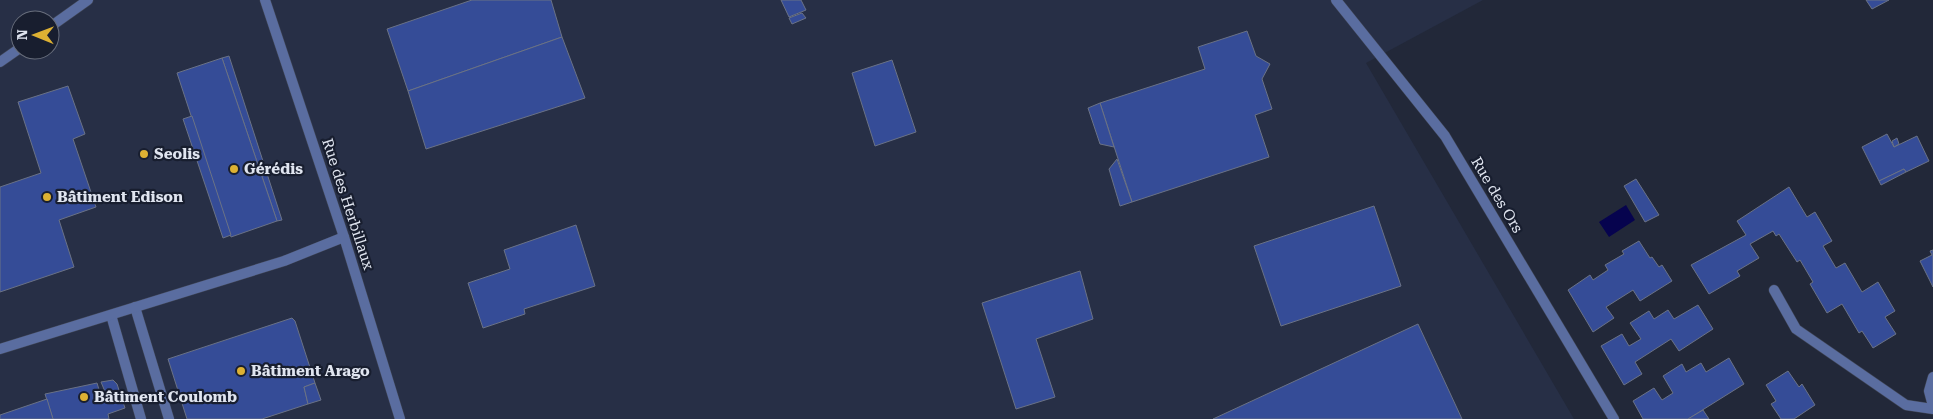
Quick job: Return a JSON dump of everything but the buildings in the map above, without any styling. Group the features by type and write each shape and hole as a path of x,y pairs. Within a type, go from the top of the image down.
{"street":[{"path":"60,20 88,0"},
{"name":"Rue des Herbillaux","path":"265,0 344,237 400,419"},
{"name":"Rue des Ors","path":"1336,0 1445,136 1614,419"},
{"path":"0,349 284,261 344,237"},
{"path":"1774,290 1796,329 1906,405 1933,407 1929,391 1933,377"},
{"path":"136,307 169,419"},
{"path":"111,315 141,419"}],"shaded area":[{"path":"0,0 1483,0 1366,63 1574,419 0,419"},
{"path":"1626,205 1635,220 1609,237 1599,222"}],"place":[{"name":"Seolis","path":"144,154"},
{"name":"Gérédis","path":"234,169"},
{"name":"Bâtiment Edison","path":"47,197"},
{"name":"Bâtiment Arago","path":"241,371"},
{"name":"Bâtiment Coulomb","path":"84,397"}]}
